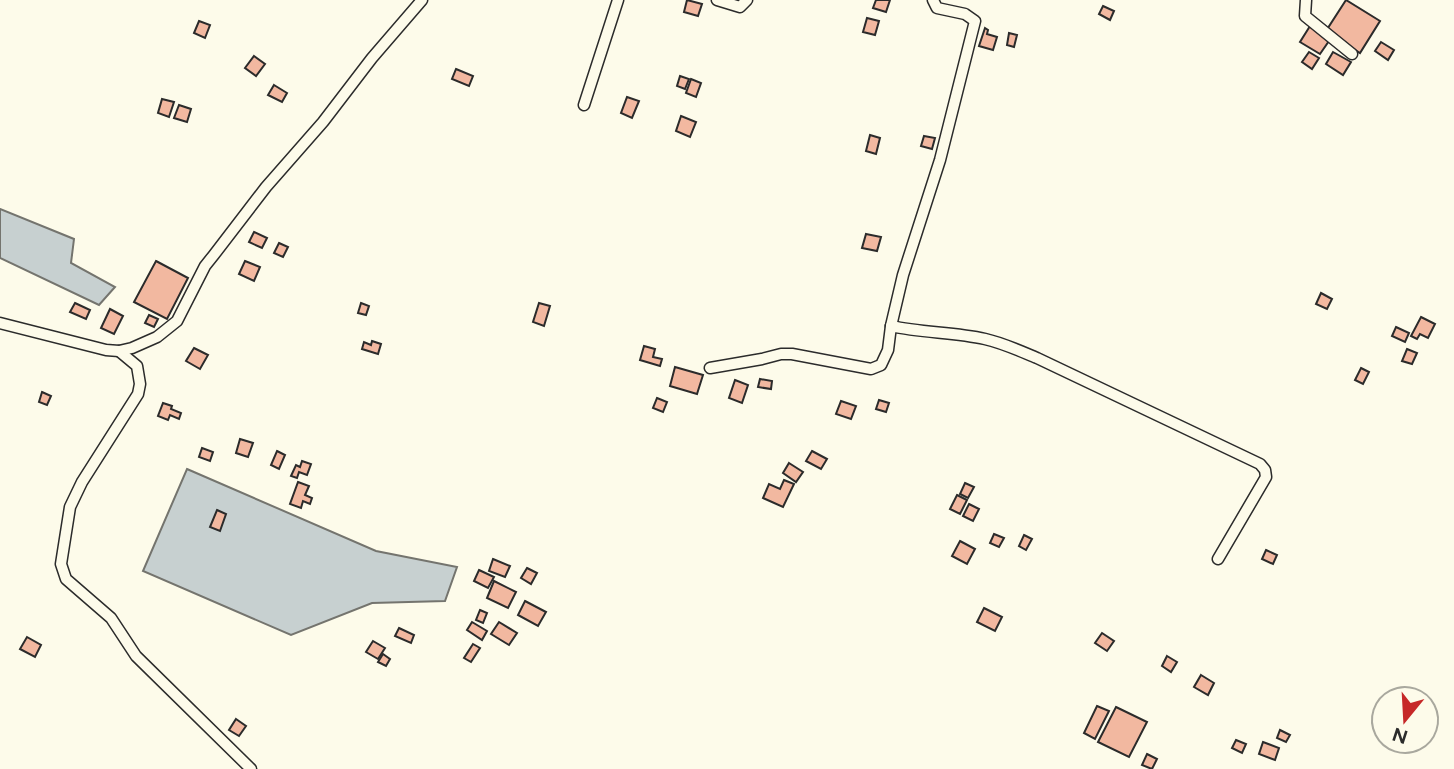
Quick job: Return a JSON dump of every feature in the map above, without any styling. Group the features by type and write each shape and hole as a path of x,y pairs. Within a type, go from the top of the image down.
{"street":[{"path":"0,323 106,350 119,351 157,337 177,321 205,266 266,187 323,122 372,58 422,0"},
{"path":"584,105 618,0"},
{"path":"717,0 740,7 747,0"},
{"path":"710,368 781,354 872,369 881,365 888,350 903,275 940,160 975,21 965,14 937,8 933,0"},
{"path":"1306,0 1305,16 1352,54"},
{"path":"891,326 911,331 961,335 1007,346 1260,464 1266,477 1218,559"},
{"path":"119,351 137,366 140,384 138,394 82,482 70,507 62,571 65,579 111,618 136,656 251,769"}],"shaded area":[{"path":"0,209 74,239 71,263 115,287 99,305 0,258"},
{"path":"187,469 376,551 457,567 445,601 372,603 291,635 143,571"}],"building":[{"path":"687,0 702,4 698,16 684,12"},
{"path":"876,0 890,0 886,12 873,8"},
{"path":"1346,0 1380,21 1360,53 1326,31"},
{"path":"1103,6 1114,11 1110,20 1099,14"},
{"path":"867,18 879,21 875,35 863,32"},
{"path":"199,21 210,25 205,38 194,33"},
{"path":"1310,26 1331,38 1320,54 1300,42"},
{"path":"985,28 988,30 987,34 997,37 993,50 979,46"},
{"path":"1009,33 1017,35 1014,47 1007,45"},
{"path":"1381,42 1394,50 1388,60 1375,51"},
{"path":"1309,52 1319,58 1312,69 1302,62"},
{"path":"1333,52 1351,62 1343,75 1326,64"},
{"path":"254,56 265,64 256,76 245,68"},
{"path":"456,69 473,76 469,86 452,79"},
{"path":"680,76 689,79 685,89 677,86"},
{"path":"691,79 701,83 696,97 686,93"},
{"path":"274,85 287,93 282,102 268,95"},
{"path":"627,97 639,101 632,118 621,113"},
{"path":"162,99 174,102 169,117 158,113"},
{"path":"179,105 191,109 187,122 174,118"},
{"path":"681,116 696,122 690,137 676,131"},
{"path":"870,135 880,138 876,154 866,151"},
{"path":"924,136 935,138 932,149 921,146"},
{"path":"254,232 267,238 262,248 249,242"},
{"path":"866,234 881,237 877,251 862,248"},
{"path":"279,243 288,247 283,257 274,253"},
{"path":"156,261 188,278 167,319 134,302"},
{"path":"245,261 260,267 254,281 239,274"},
{"path":"1321,293 1332,299 1327,309 1316,304"},
{"path":"75,303 90,310 86,319 70,312"},
{"path":"361,303 369,306 366,315 358,313"},
{"path":"539,303 550,306 544,326 533,322"},
{"path":"110,309 123,316 114,334 101,328"},
{"path":"149,315 158,319 154,327 145,323"},
{"path":"1421,317 1435,324 1428,338 1420,334 1417,339 1411,336"},
{"path":"1396,327 1409,333 1405,342 1392,336"},
{"path":"372,341 381,344 378,354 362,349 364,342 371,345"},
{"path":"644,346 655,349 653,357 662,359 660,366 640,360"},
{"path":"194,348 208,355 200,369 186,361"},
{"path":"1407,349 1417,353 1412,364 1402,361"},
{"path":"675,367 703,375 697,394 670,386"},
{"path":"1361,368 1369,372 1363,384 1355,380"},
{"path":"760,379 772,381 771,389 758,387"},
{"path":"735,380 748,385 742,403 729,398"},
{"path":"42,392 51,396 47,405 39,402"},
{"path":"657,398 667,402 663,412 653,408"},
{"path":"879,400 889,403 886,412 876,409"},
{"path":"841,401 856,406 851,419 836,414"},
{"path":"163,403 181,413 179,419 170,415 168,420 158,416"},
{"path":"240,439 253,443 248,457 236,453"},
{"path":"202,448 213,452 210,461 199,457"},
{"path":"277,451 285,455 279,469 271,465"},
{"path":"812,451 827,459 821,469 806,461"},
{"path":"302,461 311,464 307,475 299,472 297,478 291,476 296,465 300,467"},
{"path":"789,463 803,472 796,482 783,473"},
{"path":"784,480 794,484 783,507 763,498 769,484 780,489"},
{"path":"298,482 309,486 305,495 312,498 310,504 303,501 301,508 290,504"},
{"path":"965,483 974,487 968,498 960,494"},
{"path":"957,495 967,500 960,514 950,509"},
{"path":"969,504 979,509 973,521 963,516"},
{"path":"217,510 226,514 220,531 210,527"},
{"path":"994,534 1004,538 999,547 990,543"},
{"path":"1024,535 1032,539 1026,550 1019,546"},
{"path":"960,541 975,549 967,564 952,556"},
{"path":"1266,550 1277,555 1273,564 1262,559"},
{"path":"493,559 510,566 505,577 489,571"},
{"path":"527,568 537,573 531,584 521,578"},
{"path":"479,570 494,577 488,588 474,581"},
{"path":"494,581 516,592 508,608 487,598"},
{"path":"525,601 546,612 538,626 518,615"},
{"path":"984,608 1002,617 995,631 977,622"},
{"path":"480,610 487,613 483,623 476,620"},
{"path":"472,622 487,631 482,640 467,630"},
{"path":"499,622 517,633 509,645 491,634"},
{"path":"399,628 414,635 411,643 395,636"},
{"path":"1102,633 1114,641 1107,651 1095,643"},
{"path":"27,637 41,645 35,657 20,649"},
{"path":"373,641 385,648 378,659 366,652"},
{"path":"473,644 480,648 471,662 464,658"},
{"path":"383,654 390,659 386,666 378,662"},
{"path":"1167,656 1177,662 1171,672 1162,666"},
{"path":"1201,675 1214,683 1208,695 1194,687"},
{"path":"1097,706 1109,711 1095,739 1084,733"},
{"path":"1116,707 1147,722 1129,757 1098,742"},
{"path":"236,719 246,726 239,736 229,730"},
{"path":"1280,730 1290,735 1286,742 1277,738"},
{"path":"1236,740 1246,744 1242,753 1232,748"},
{"path":"1263,742 1279,748 1275,760 1259,754"},
{"path":"1147,754 1157,759 1152,769 1142,765"}]}
